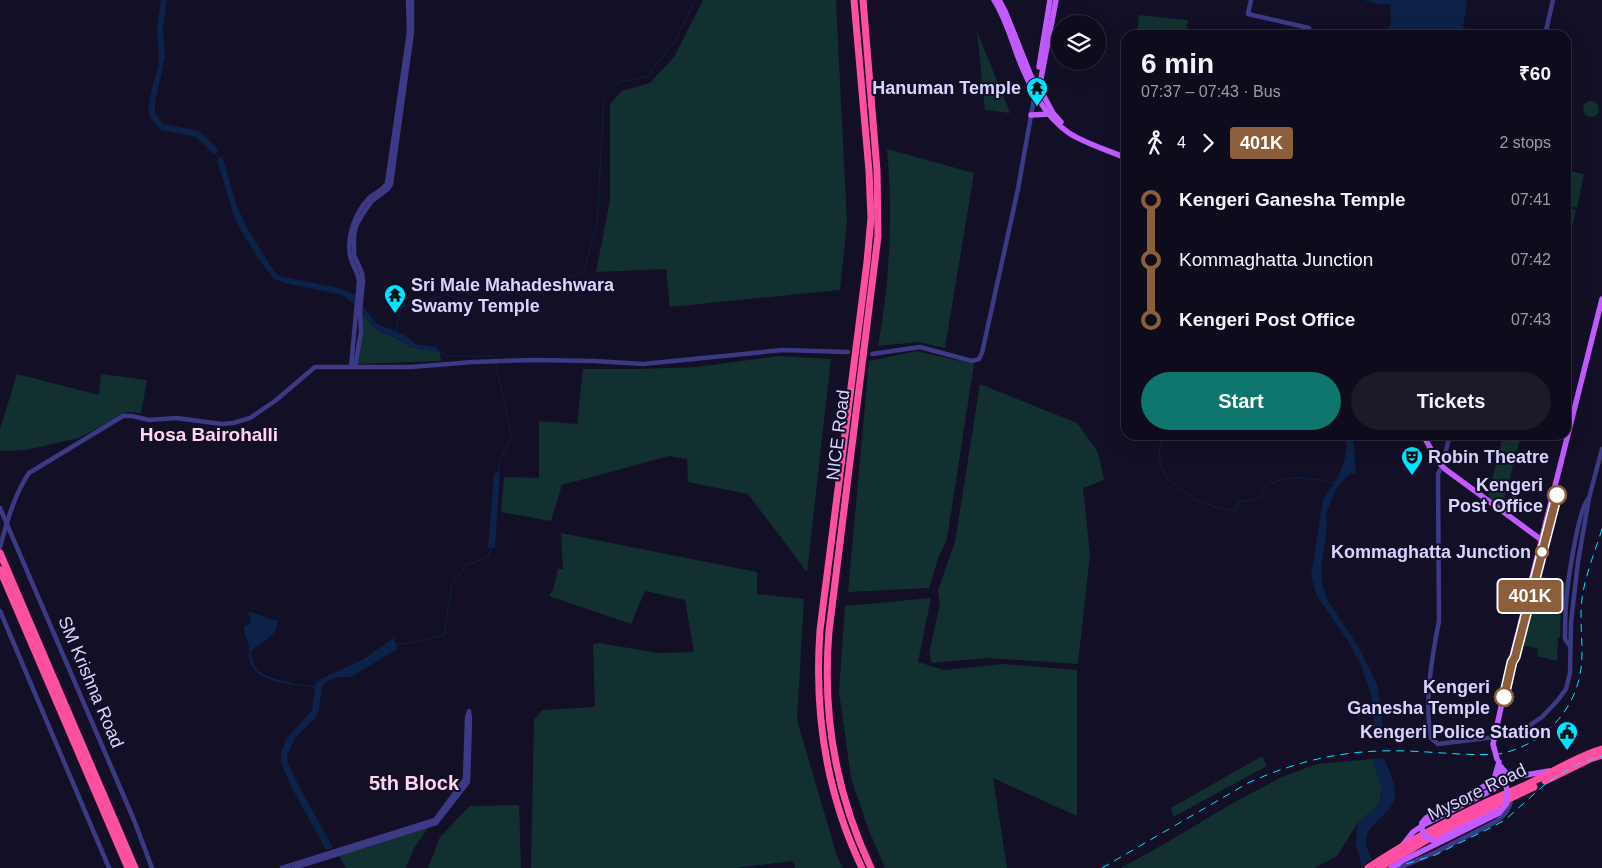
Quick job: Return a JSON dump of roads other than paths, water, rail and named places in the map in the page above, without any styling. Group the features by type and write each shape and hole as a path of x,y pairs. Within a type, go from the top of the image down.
{"highway":[{"name":"NICE Road","path":"854,0 870,218 867,262 820,630 818,683 823,747 831,784 843,824 862,868"},
{"name":"NICE Road","path":"862,0 877,170 878,236 829,631 827,683 831,736 839,781 854,829 871,868"},
{"name":"SM Krishna Road","path":"0,553 119,839 128,868"},
{"name":"SM Krishna Road","path":"0,570 119,839 135,868"},
{"name":"Mysore Road","path":"1374,867 1450,826 1509,799 1587,754 1602,750"},
{"name":"Mysore Road","path":"1374,867 1402,847 1478,806 1590,759 1602,750"}],"main road":[{"path":"994,0 1026,77 1037,89"},
{"path":"999,0 1031,76 1051,114 1071,134 1121,154"},
{"path":"1037,89 1050,0"},
{"path":"1037,89 1056,0"},
{"path":"1031,115 1051,114"},
{"path":"1571,427 1602,299"},
{"path":"1571,433 1602,313"},
{"path":"1426,440 1441,465 1543,542"},
{"path":"1429,440 1441,465"},
{"path":"1391,868 1499,813 1507,803 1507,790 1501,776 1494,748 1495,737 1568,440"},
{"path":"1543,542 1569,440"},
{"path":"1509,799 1495,809 1438,839 1432,840 1425,836 1421,828 1426,818 1501,776 1514,777 1557,770"},
{"path":"1402,847 1413,832 1425,824 1494,789 1501,776"}],"street":[{"path":"360,294 359,277 350,256 350,235 360,210 388,182 409,32 408,0"},
{"path":"353,367 362,276 354,256 354,236 356,226 372,200 387,190 391,184 412,32 412,0"},
{"path":"1251,0 1248,14 1309,28 1309,30"},
{"path":"1546,30 1553,0"},
{"path":"872,354 920,347 972,361 979,359 982,353 1018,189 1037,89"},
{"path":"0,547 21,485 29,474 123,416 149,420 176,418 222,424 233,423 250,418 315,367 411,367 534,360 643,364 783,350 848,352"},
{"path":"1448,440 1438,474 1439,621 1434,645 1428,708 1431,738 1438,744 1495,737 1520,731 1542,717 1566,689 1570,676 1571,622 1578,562 1589,498 1602,449"},
{"name":"SM Krishna Road","path":"0,508 134,820 152,868"},
{"path":"0,611 109,868"},
{"path":"282,868 435,820 465,779 467,718 469,711 468,782 436,823 294,868"},
{"path":"1398,868 1451,845 1500,819 1511,804 1509,799"}],"water":[{"path":"161,0 167,0 163,27 165,57 155,102 155,113 163,124 199,131 218,149 214,154 196,137 161,130 151,119 148,110 159,63 157,27"},
{"path":"1467,0 1463,26 1466,30 1387,30 1391,22 1390,4 1366,1"},
{"path":"222,156 237,206 247,228 279,276 339,288 355,295 354,304 342,295 284,283 274,279 259,260 240,229 233,213 217,160"},
{"path":"363,306 375,322 403,334 416,344 437,347 440,352 410,347 398,338 380,333 362,313"},
{"path":"1346,440 1353,440 1356,474 1350,473 1337,487 1326,513 1327,527 1321,568 1322,583 1328,601 1358,646 1377,684 1384,740 1374,738 1374,711 1362,667 1348,641 1317,596 1311,576 1323,499 1340,471 1346,450"},
{"path":"500,472 495,548 488,547 494,473"},
{"path":"248,613 277,620 277,626 272,635 250,652 255,666 265,675 292,683 290,685 259,674 251,665 248,641 244,630 244,627 251,622"},
{"path":"394,638 397,649 351,677 338,677 327,681 322,687 319,709 315,718 295,738 287,756 294,777 333,848 326,850 292,788 281,763 281,753 286,739 312,710 316,682 362,660"},
{"path":"1384,758 1393,782 1395,796 1390,809 1374,825 1366,837 1366,845 1372,859 1362,867 1356,846 1357,824 1379,804 1382,788 1372,759"}],"waterway":[{"path":"396,331 401,307 446,295 474,302 583,273 597,224 604,98 619,82 646,77 675,41 695,0"},
{"path":"214,152 220,159"},
{"path":"439,351 447,356 494,356 512,438 503,455 498,473"},
{"path":"1162,440 1159,456 1161,467 1166,476 1194,499 1216,507 1236,511 1239,502 1260,498 1266,485 1285,479 1307,479 1334,483"},
{"path":"396,644 411,643 444,635 452,584 466,565 487,558 492,547"},
{"path":"251,650 254,666"},
{"path":"292,684 315,687"}],"railway":[{"path":"1102,868 1248,783 1306,762 1345,754 1386,751 1499,754 1514,750 1542,735 1564,712 1578,684 1582,660 1581,616 1583,590 1602,529"},
{"path":"1393,868 1435,855 1494,826 1505,820 1557,776 1578,764 1602,756"}],"place":[{"name":"Hanuman Temple","path":"1037,107"},
{"name":"Sri Male Mahadeshwara Swamy Temple","path":"395,314"},
{"name":"Robin Theatre","path":"1412,476"},
{"name":"Kengeri Post Office","path":"1557,495"},
{"name":"Kommaghatta Junction","path":"1542,552"},
{"name":"Kengeri Ganesha Temple","path":"1504,697"},
{"name":"Kengeri Police Station","path":"1567,751"}],"district":[{"name":"Hosa Bairohalli","path":"209,434"},
{"name":"5th Block","path":"414,783"}]}
